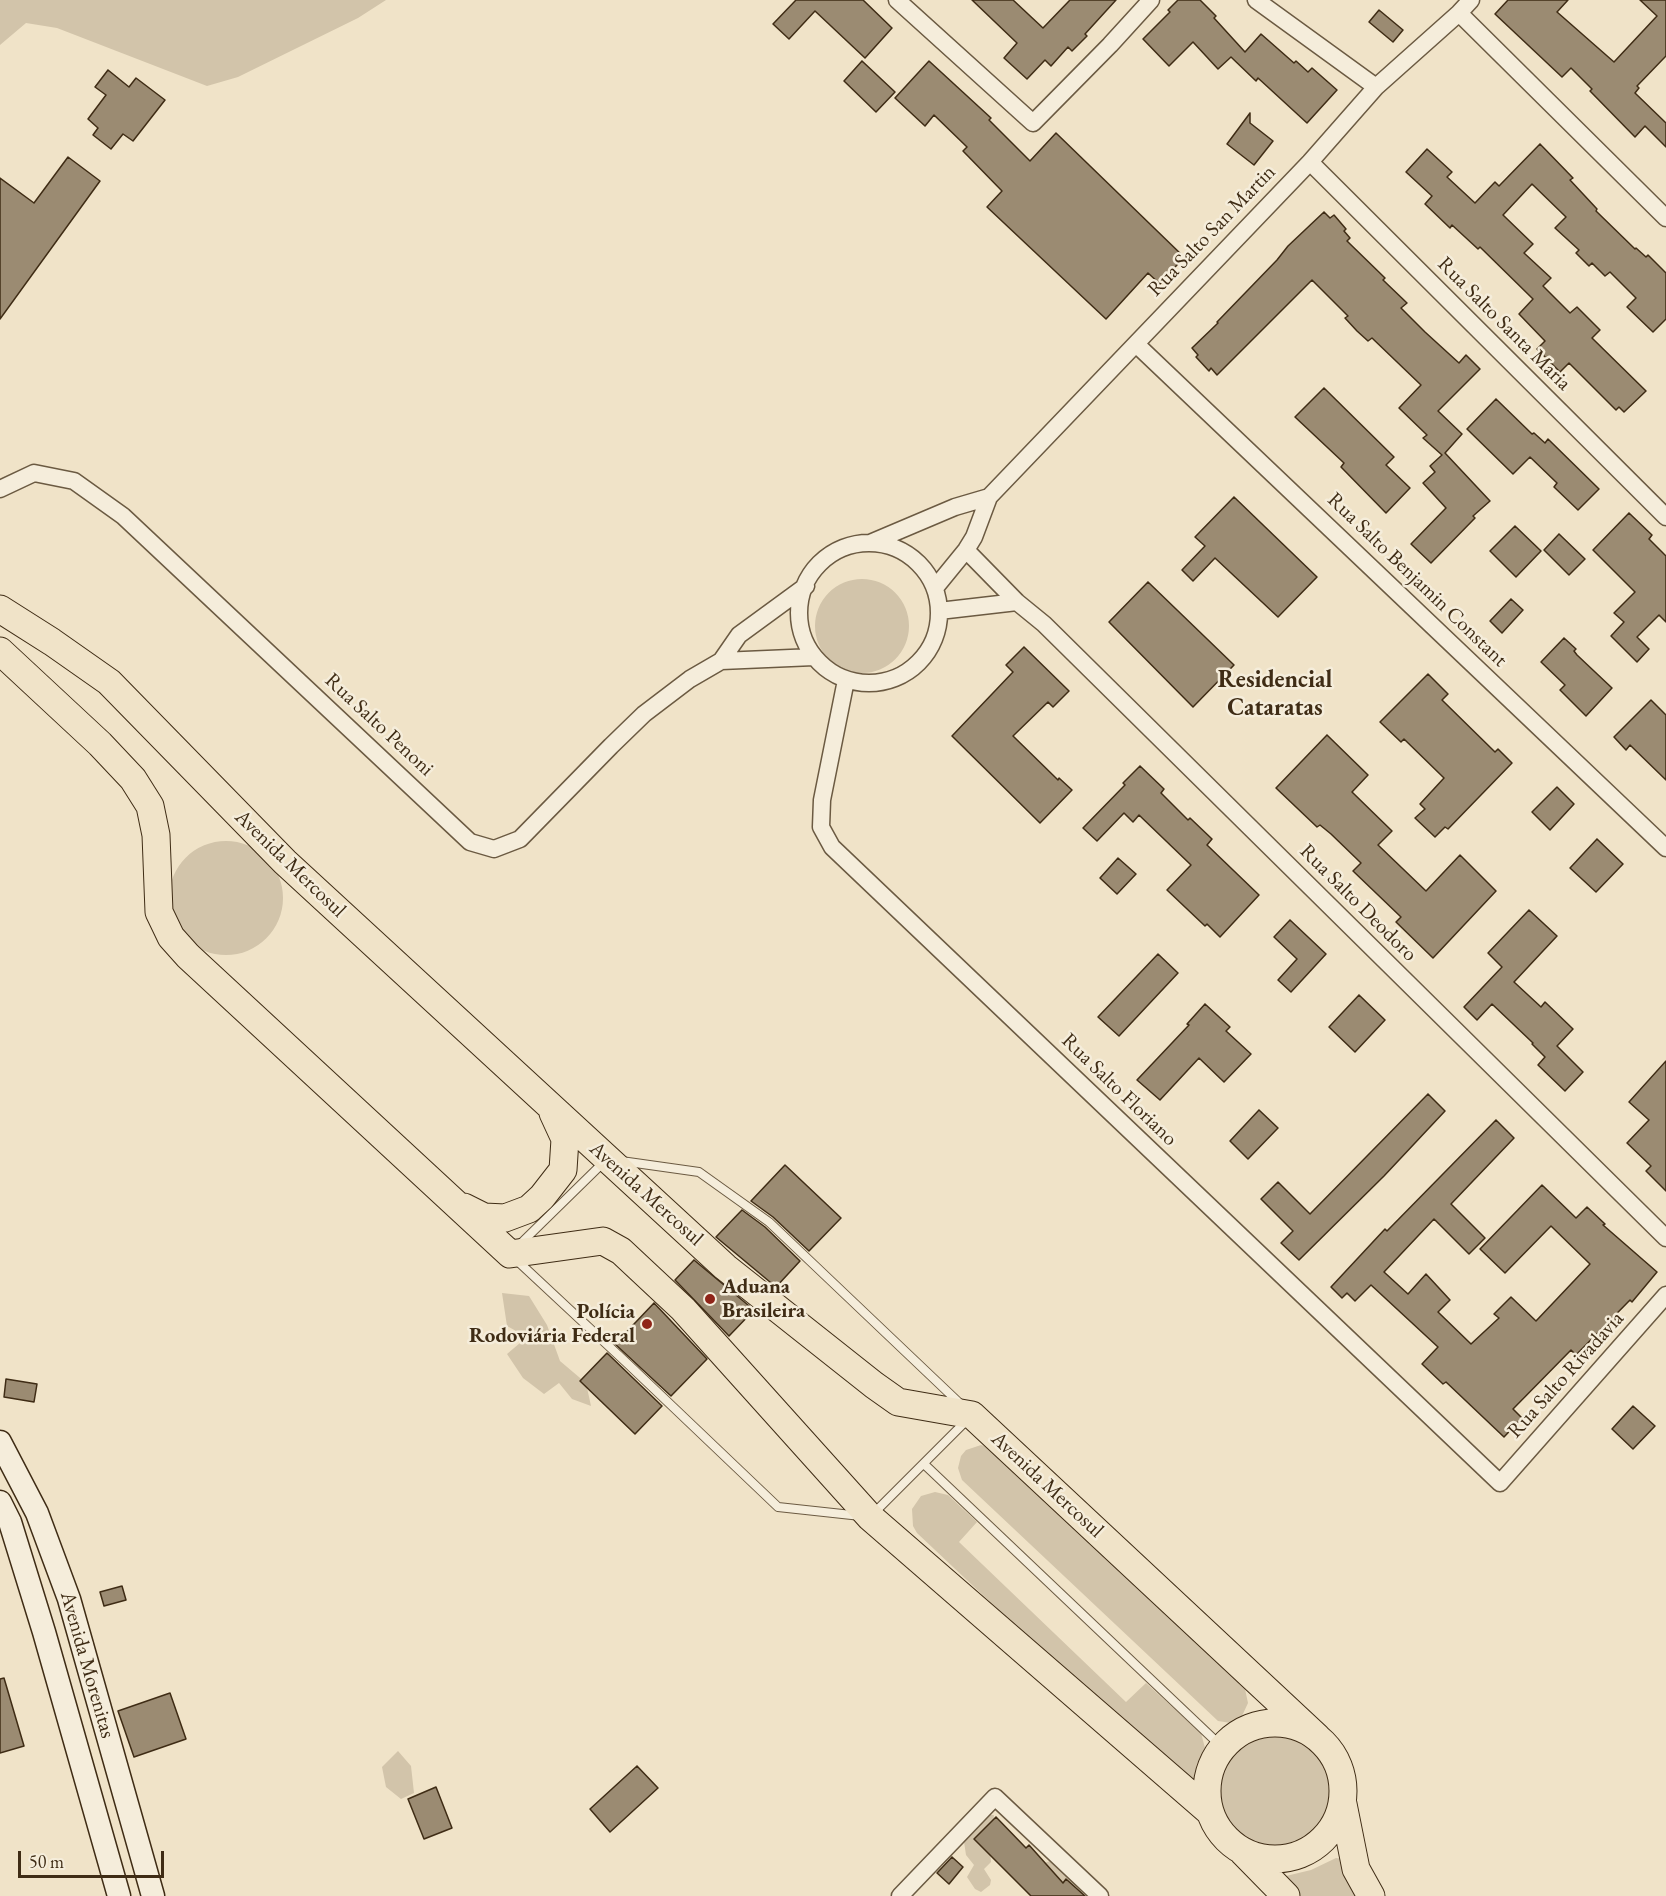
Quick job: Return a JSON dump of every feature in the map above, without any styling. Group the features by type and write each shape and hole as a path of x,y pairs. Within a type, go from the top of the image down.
{"highway":[{"name":"Avenida Mercosul","path":"0,609 109,682 285,862 725,1267 898,1402 972,1415 1317,1737 1335,1758 1343,1779 1343,1804 1356,1869 1371,1896"},
{"path":"0,651 100,744 133,779 150,806 156,835 159,912 171,937 197,964 510,1254"},
{"path":"452,1201 484,1217 505,1218 529,1209 542,1197 563,1170 565,1139 551,1107"},
{"name":"Avenida Mercosul","path":"510,1254 603,1241 621,1251 683,1309 870,1517 1210,1812"},
{"name":"Avenida Mercosul","path":"1287,1896 1242,1852 1222,1836 1210,1812 1206,1788 1211,1766 1222,1747 1245,1729 1268,1722 1291,1724 1317,1737"},
{"name":"Avenida Mercosul","path":"1242,1852 1260,1859 1286,1860 1322,1842 1336,1822 1343,1804"}],"main road":[{"name":"Avenida Morenitas","path":"0,1442 38,1513 69,1599 153,1896"},
{"name":"Avenida Morenitas","path":"0,1502 10,1522 41,1621 119,1896"},
{"path":"108,1855 139,1848"}],"street":[{"path":"897,0 1033,123 1151,0"},
{"path":"1256,0 1376,87"},
{"name":"Rua Salto San Martin","path":"935,588 974,537 989,497 1310,162 1376,87 1471,0"},
{"path":"1459,13 1666,218"},
{"name":"Rua Salto Santa Maria","path":"1310,162 1666,517"},
{"name":"Rua Salto Benjamin Constant","path":"1136,345 1666,848"},
{"name":"Rua Salto Penoni","path":"0,489 34,473 74,481 123,516 470,842 494,849 519,839 644,714 690,679 721,661 739,635 806,586"},
{"name":"Rua Salto San Martin","path":"869,543 955,507 989,497"},
{"path":"869,543 892,547 912,558 926,572 935,588 939,611 937,633 927,654 911,670 891,681 868,684 846,680 828,670 814,657 804,639 800,620 801,597 810,576 826,558 846,547 869,543"},
{"name":"Rua Salto Deodoro","path":"966,550 1017,602 1044,624 1666,1238"},
{"path":"939,611 1017,602"},
{"name":"Rua Salto Penoni","path":"721,661 814,657"},
{"name":"Rua Salto Floriano","path":"846,680 822,800 821,827 832,847 1500,1483"},
{"name":"Rua Salto Rivadavia","path":"1500,1483 1666,1296"},
{"path":"900,1896 995,1797 1100,1896"}],"lane":[{"path":"607,1159 699,1172 769,1222 972,1415 870,1517 778,1507 510,1254 607,1159"},
{"path":"924,1464 1222,1747"}],"shaded area":[{"path":"0,0 386,0 358,18 238,77 207,86 57,28 26,23 0,45"},
{"path":"862,579 880,582 895,593 906,608 909,626 906,644 895,659 880,670 862,673 844,670 829,659 818,644 815,626 818,608 829,593 844,582"},
{"path":"226,841 248,845 267,857 279,876 283,898 279,920 267,939 248,951 226,955 204,951 185,939 173,920 169,898 173,876 185,857 204,845"},
{"path":"502,1293 529,1296 547,1325 560,1361 586,1383 591,1406 572,1399 559,1383 544,1394 523,1378 507,1354 527,1337 507,1326"},
{"path":"981,1445 988,1447 1245,1689 1248,1703 1242,1716 1231,1723 1218,1721 962,1480 958,1468 961,1456 966,1450"},
{"path":"935,1492 948,1495 977,1522 959,1542 1126,1702 1146,1683 1201,1733 1205,1748 1197,1764 1193,1782 1182,1783 917,1533 913,1526 912,1509 921,1496"},
{"path":"1276,1737 1298,1741 1308,1746 1324,1762 1329,1772 1333,1794 1329,1816 1324,1826 1308,1842 1298,1847 1276,1851 1254,1847 1244,1842 1228,1826 1223,1816 1219,1794 1223,1772 1228,1762 1244,1746 1254,1741"},
{"path":"398,1751 411,1766 414,1793 401,1799 386,1787 382,1767"},
{"path":"987,1815 994,1815 991,1862 984,1869 991,1880 990,1885 981,1892 975,1889 967,1877 974,1865 966,1855 963,1835"},
{"path":"1336,1858 1343,1859 1355,1896 1294,1896 1284,1879 1286,1876 1311,1870"},
{"path":"1050,1861 1058,1868 1070,1869 1080,1881 1076,1888 1055,1878 1042,1864"}],"building":[{"path":"796,0 863,0 892,28 865,58 815,11 789,39 773,24"},
{"path":"972,0 1013,0 1043,28 1070,0 1116,0 1072,51 1068,47 1051,66 1045,60 1027,79 1004,58 1017,43"},
{"path":"1178,0 1200,0 1245,52 1261,34 1294,63 1296,61 1308,72 1312,68 1337,90 1307,123 1258,78 1256,81 1231,57 1218,69 1193,42 1169,66 1143,39 1170,12 1168,10"},
{"path":"1508,0 1568,0 1557,12 1614,62 1657,16 1640,0 1666,0 1666,56 1637,86 1639,88 1635,93 1666,123 1666,147 1645,126 1635,137 1571,68 1562,77 1495,14"},
{"path":"1379,10 1403,30 1393,42 1369,22"},
{"path":"862,61 895,92 876,112 844,81"},
{"path":"929,61 991,118 989,120 1030,161 1056,133 1184,257 1160,284 1148,273 1106,319 987,207 1002,191 963,151 967,147 934,115 925,126 895,98"},
{"path":"108,70 129,87 136,78 165,100 133,141 123,134 111,149 93,135 98,128 88,119 106,95 95,87"},
{"path":"1250,113 1250,123 1273,141 1254,165 1227,144"},
{"path":"1540,144 1573,178 1570,180 1597,209 1596,211 1635,249 1646,257 1648,255 1666,273 1666,319 1653,332 1627,307 1636,298 1610,272 1605,276 1592,263 1589,266 1576,253 1579,250 1555,228 1566,217 1532,184 1503,215 1533,244 1524,253 1551,278 1543,286 1570,313 1577,307 1600,330 1592,338 1646,391 1624,412 1619,407 1616,410 1569,363 1560,372 1537,349 1545,341 1519,314 1533,299 1480,247 1478,249 1452,225 1450,228 1425,204 1432,196 1406,172 1427,149 1452,172 1447,177 1475,203 1495,182 1499,186"},
{"path":"68,157 100,181 0,319 0,178 34,203"},
{"path":"1324,212 1330,218 1334,215 1346,229 1344,231 1350,238 1347,241 1407,303 1401,308 1459,363 1466,355 1480,369 1438,411 1462,434 1445,453 1490,501 1473,516 1475,518 1431,563 1411,544 1446,508 1423,483 1435,472 1430,466 1442,455 1423,438 1427,435 1399,408 1421,385 1372,338 1368,341 1357,331 1345,318 1348,316 1312,280 1217,375 1211,368 1209,371 1196,357 1198,355 1192,348 1288,246"},
{"path":"1324,388 1394,457 1386,465 1410,488 1386,513 1341,467 1344,463 1295,417"},
{"path":"1496,399 1532,434 1534,433 1545,443 1548,439 1599,489 1578,510 1554,487 1557,483 1530,457 1513,474 1467,429"},
{"path":"1234,497 1317,577 1278,617 1215,558 1193,581 1182,570 1205,546 1195,537"},
{"path":"1629,513 1652,535 1649,539 1666,556 1666,622 1659,615 1637,637 1649,649 1637,662 1611,636 1624,622 1614,613 1635,592 1593,550"},
{"path":"1515,526 1541,551 1516,577 1490,551"},
{"path":"1559,534 1585,559 1569,575 1544,550"},
{"path":"1148,582 1234,665 1193,707 1109,622"},
{"path":"1511,599 1523,610 1502,633 1490,621"},
{"path":"1564,638 1576,649 1574,651 1577,655 1612,688 1586,716 1560,690 1565,685 1541,662"},
{"path":"1024,647 1069,691 1053,707 1048,702 1013,736 1058,780 1059,778 1072,790 1040,823 952,736 1013,672 1006,665"},
{"path":"1428,674 1448,694 1442,700 1495,752 1498,749 1512,763 1448,829 1445,827 1435,837 1415,818 1425,809 1420,804 1444,778 1404,739 1401,742 1380,722"},
{"path":"1651,700 1666,715 1666,780 1630,745 1626,750 1614,737"},
{"path":"1327,735 1368,775 1352,792 1392,831 1378,845 1426,891 1460,855 1496,891 1433,958 1396,922 1401,917 1353,871 1361,863 1320,825 1317,827 1276,788"},
{"path":"1140,766 1164,789 1161,793 1188,820 1190,818 1212,839 1207,845 1259,895 1220,937 1167,890 1191,865 1139,815 1133,822 1124,813 1097,841 1083,828 1125,785 1123,783"},
{"path":"1557,787 1574,804 1550,830 1532,812"},
{"path":"1597,839 1623,864 1596,892 1570,868"},
{"path":"1118,858 1136,874 1117,894 1100,878"},
{"path":"1529,910 1557,936 1514,982 1541,1007 1545,1002 1573,1029 1557,1046 1583,1072 1565,1091 1538,1065 1545,1057 1492,1004 1477,1020 1464,1007 1502,967 1488,953"},
{"path":"1290,920 1326,954 1291,992 1278,980 1297,959 1274,937"},
{"path":"1158,954 1178,973 1119,1036 1098,1017"},
{"path":"1359,995 1385,1020 1355,1052 1329,1027"},
{"path":"1205,1004 1230,1027 1226,1031 1251,1054 1224,1082 1199,1058 1160,1100 1137,1080 1189,1025 1187,1024"},
{"path":"1666,1061 1666,1191 1646,1171 1651,1166 1627,1143 1649,1120 1629,1102"},
{"path":"1428,1094 1445,1111 1384,1176 1299,1260 1281,1243 1293,1231 1261,1199 1278,1182 1310,1214"},
{"path":"1259,1110 1278,1128 1248,1159 1230,1141"},
{"path":"1496,1120 1514,1138 1451,1204 1485,1238 1469,1254 1434,1219 1384,1272 1408,1294 1426,1274 1450,1300 1438,1312 1471,1344 1499,1318 1494,1314 1511,1297 1536,1321 1590,1264 1551,1226 1505,1273 1480,1249 1542,1185 1576,1218 1587,1207 1605,1224 1603,1225 1657,1272 1632,1302 1630,1300 1576,1355 1571,1350 1513,1409 1522,1418 1504,1437 1446,1382 1443,1384 1422,1364 1438,1347 1371,1285 1355,1301 1347,1293 1342,1298 1331,1287 1385,1229 1387,1231"},
{"path":"785,1165 841,1218 809,1251 773,1217 751,1201"},
{"path":"742,1210 765,1227 800,1261 776,1287 716,1237"},
{"path":"694,1260 754,1310 729,1336 675,1280"},
{"path":"654,1303 707,1359 671,1396 615,1344"},
{"path":"607,1353 662,1406 635,1434 580,1381"},
{"path":"6,1379 37,1384 34,1402 4,1397"},
{"path":"1633,1406 1655,1426 1633,1449 1612,1429"},
{"path":"122,1586 126,1600 104,1606 100,1592"},
{"path":"4,1678 24,1746 0,1753 0,1679"},
{"path":"170,1693 186,1739 134,1757 118,1711"},
{"path":"637,1766 658,1788 610,1832 590,1809"},
{"path":"436,1787 452,1828 424,1839 408,1799"},
{"path":"996,1817 1026,1848 1029,1845 1063,1883 1066,1879 1085,1896 1031,1896 974,1839"},
{"path":"952,1857 963,1867 949,1884 937,1873"}],"place":[{"name":"Aduana Brasileira","path":"710,1299"},
{"name":"Polícia Rodoviária Federal","path":"647,1324"}],"district":[{"name":"Residencial Cataratas","path":"1275,694"}]}
